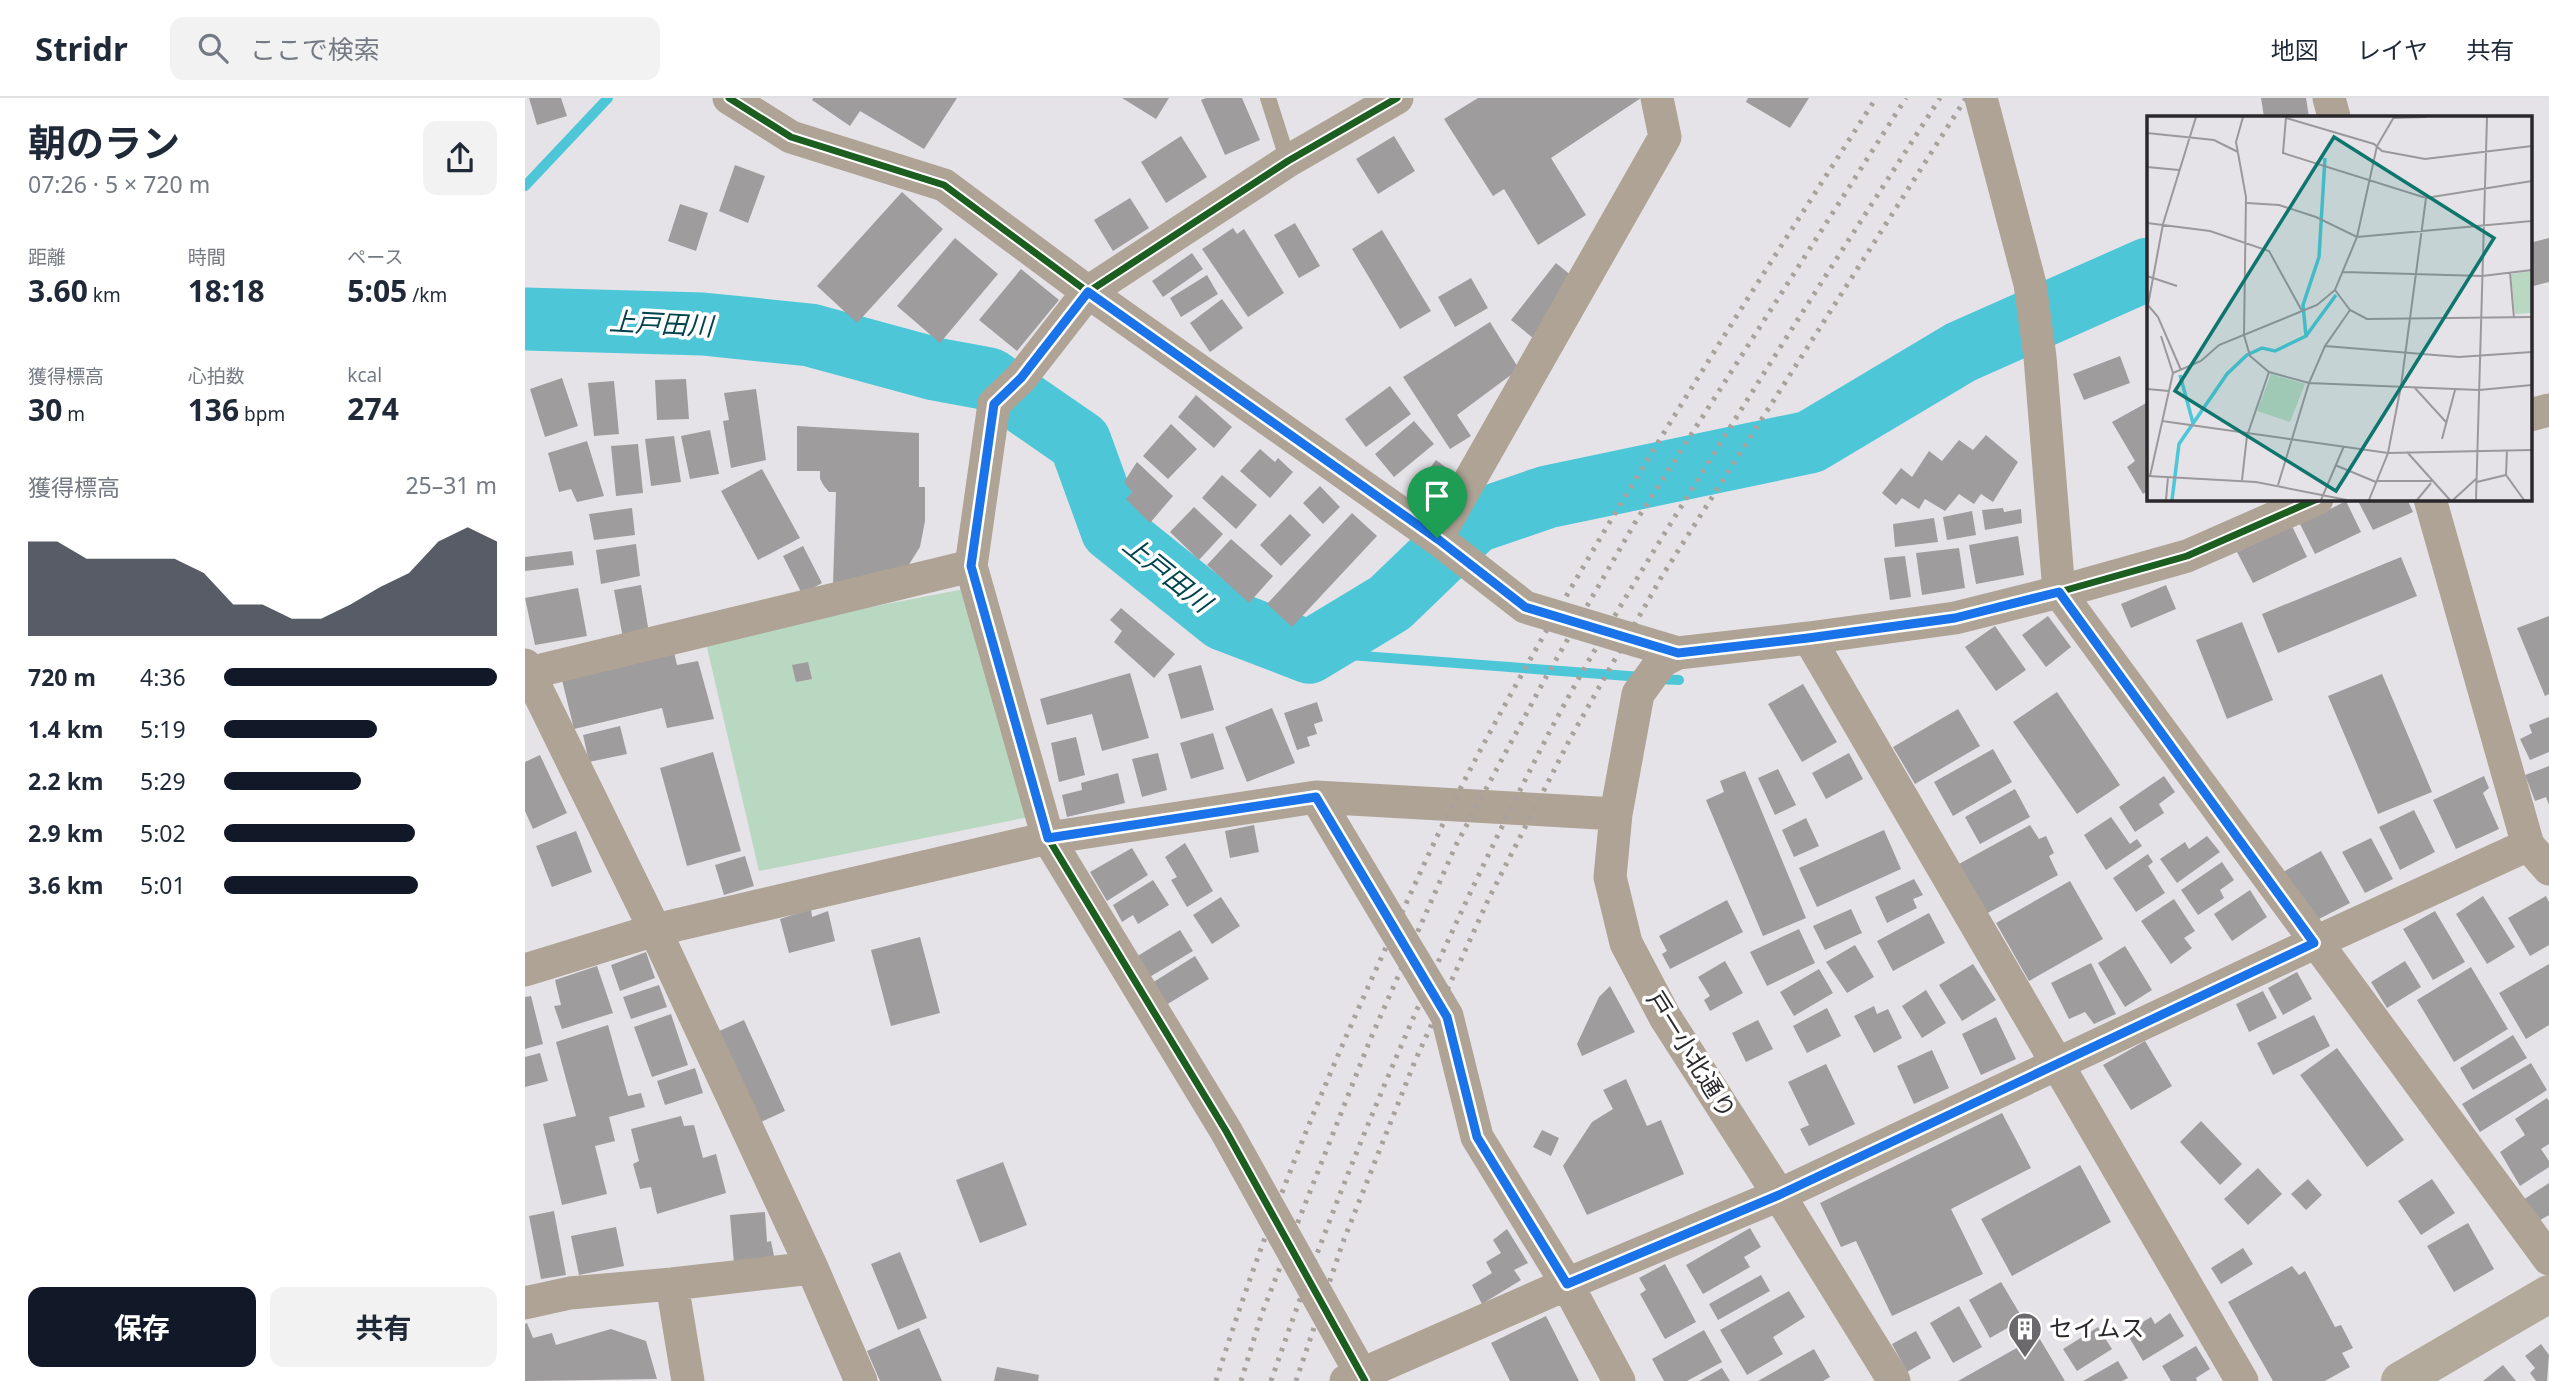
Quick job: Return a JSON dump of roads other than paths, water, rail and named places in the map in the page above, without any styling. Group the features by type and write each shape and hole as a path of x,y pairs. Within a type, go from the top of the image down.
{"main road":[{"path":"2400,1381 2549,1294"}],"street":[{"path":"729,98 791,137 944,185 1088,292 1438,539 1525,607 1670,657 1955,618 2187,556 2315,500"},
{"path":"1397,98 1288,161 1088,292 1021,378 994,404 971,566 1048,838 1226,1131 1358,1379 1567,1284 1779,1195 2314,943 2539,857 2430,500"},
{"path":"1438,539 1665,137 1657,98"},
{"path":"1981,98 2030,284 2040,357 2059,592 2314,943 2549,1259"},
{"path":"2329,98 2333,116"},
{"path":"2532,414 2549,410"},
{"path":"861,1381 812,1268 655,930 526,670 971,566"},
{"path":"1808,638 2242,1381"},
{"name":"戸一小北通り","path":"1670,657 1639,694 1616,814 1610,877 1626,943 1665,1017 1894,1381"},
{"path":"1316,797 1447,1017 1477,1137 1567,1284 1619,1381"},
{"path":"525,970 655,930 1048,838 1316,797 1616,814"},
{"path":"525,1303 570,1293 812,1268"},
{"path":"672,1284 688,1381"}],"lane":[{"path":"1268,98 1288,161"}],"waterway":[{"path":"525,186 608,98"},
{"path":"525,319 703,324 810,335 935,369 989,379 1080,442 1112,530 1223,619 1309,652 1390,603 1474,522 1547,497 1810,442 1961,352 2147,269"},
{"name":"上戸田川","path":"1309,652 1642,677"},
{"name":"上戸田川","path":"1658,679 1679,680"}],"railway":[{"path":"1216,1381 1274,1214 1318,1104 1365,995 1462,786 1520,678 1617,510 1876,98"},
{"path":"1241,1381 1262,1313 1370,1040 1456,845 1546,677 1636,521 1906,98"},
{"path":"1271,1381 1332,1215 1399,1051 1472,890 1550,731 1657,546 1940,98"},
{"path":"1296,1381 1343,1242 1415,1061 1489,898 1571,737 1662,576 1966,98"}],"place":[{"name":"セイムス","path":"2025,1359"}]}
